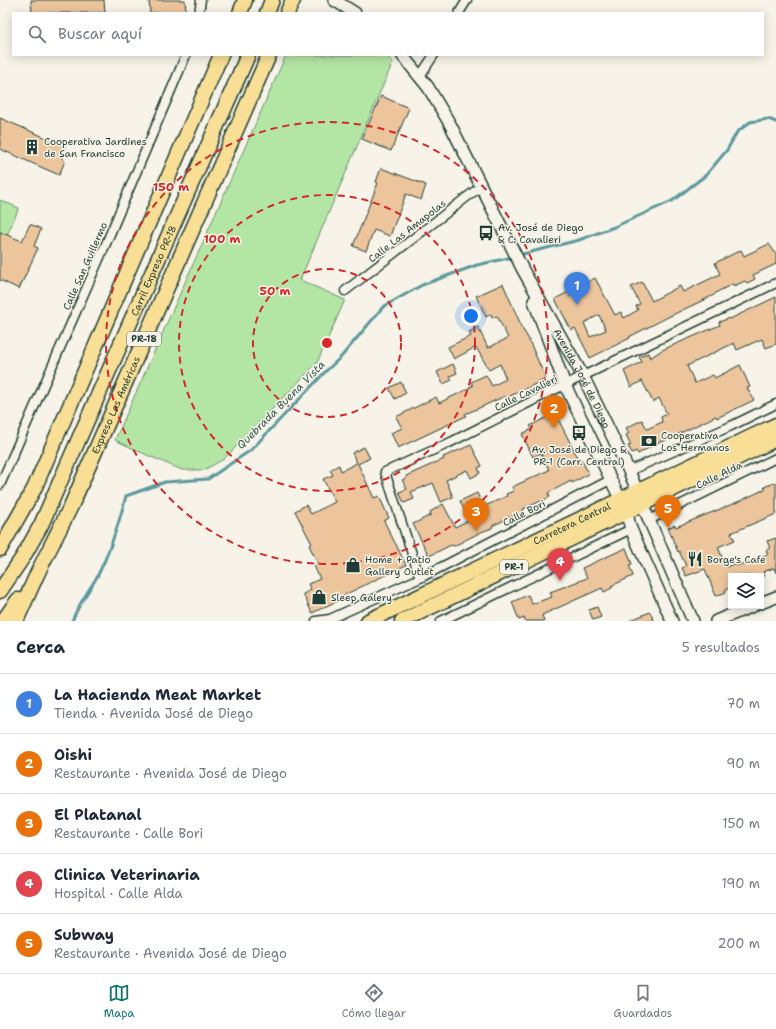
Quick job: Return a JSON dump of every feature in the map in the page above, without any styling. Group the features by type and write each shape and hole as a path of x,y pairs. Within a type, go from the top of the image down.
{"highway":[{"path":"240,12 245,0"},
{"path":"267,12 272,0"},
{"path":"288,12 293,0"},
{"path":"0,549 34,490 222,56"},
{"name":"Carril Expreso PR-18","path":"0,591 23,557 41,524 248,56"},
{"name":"Expreso Las Américas","path":"16,621 39,570 72,504 269,56"},
{"name":"Carretera Central","path":"640,498 776,425"},
{"name":"Carretera Central","path":"368,621 640,498 776,439"},
{"name":"Carretera Central","path":"402,621 623,506"},
{"path":"3,621 39,570"}],"street":[{"path":"199,12 201,0"},
{"path":"334,0 353,12"},
{"path":"460,12 467,0"},
{"name":"Calle San Guillermo","path":"0,485 108,239 186,56"},
{"name":"Avenida José de Diego","path":"403,56 428,87 450,124 480,187 523,270 583,376 629,470 649,520 694,621"},
{"path":"420,76 433,56"},
{"name":"Calle Las Amapolas","path":"345,291 480,187"},
{"name":"Avenida José de Diego","path":"523,270 565,385 623,506 672,621"},
{"name":"Calle Cavalieri","path":"420,578 385,472 447,444 583,376 776,284"},
{"path":"629,470 731,426 776,404"},
{"name":"Calle Alda","path":"649,520 776,458"},
{"name":"Calle Bori","path":"316,621 330,619 420,578 610,480"},
{"path":"442,621 632,529"},
{"path":"764,602 776,597"},
{"path":"716,621 746,609"}],"green space":[{"path":"286,56 387,56 393,62 300,280 345,300 317,363 224,459 204,470 182,470 115,440"},
{"path":"0,200 19,208 7,235 0,232"}],"building":[{"path":"31,0 104,0 105,12 32,12"},
{"path":"149,0 185,0 186,12 150,12"},
{"path":"381,96 409,108 391,151 362,139"},
{"name":"Cooperativa Jardines de San Francisco","path":"0,118 65,146 60,156 65,161 59,175 0,149"},
{"path":"381,168 426,185 421,200 406,194 390,236 374,230 366,251 353,246 378,183 376,182"},
{"path":"30,224 41,229 34,246 38,248 19,289 0,280 0,232 22,241"},
{"path":"769,244 776,254 776,264 753,275 755,279 747,283 745,281 734,286 733,284 590,358 575,328 571,330 555,299 595,278 615,315 621,312 624,318 638,310 636,306 640,304 631,287 642,282 652,301 680,286 683,292 720,274 715,263 741,250 744,256","holes":["599,315 606,330 590,337 584,323"]},
{"path":"503,284 520,325 528,338 546,379 506,398 505,396 465,414 466,416 398,448 391,433 402,428 396,417 436,397 439,403 470,388 469,387 473,386 471,382 486,375 492,386 506,379 500,364 489,370 476,347 454,359 448,347 471,336 469,332 478,327 488,348 508,338 497,316 492,318 491,314 486,317 476,296"},
{"path":"776,297 776,344 766,348 762,339 737,350 734,343 687,366 695,383 713,375 715,378 740,365 750,387 747,388 754,400 717,418 716,416 662,442 661,441 638,454 636,451 632,453 628,446 631,445 626,435 629,433 626,428 642,420 647,429 662,422 661,417 667,414 659,398 653,402 642,381 631,387 624,371 642,362 639,357 648,353 650,358 662,350 720,325 719,322 730,319"},
{"path":"453,364 457,373 450,376 452,380 443,384 437,372"},
{"path":"401,382 406,393 395,399 389,388"},
{"path":"555,413 579,460 581,459 589,474 572,483 571,481 548,493 550,497 523,509 524,513 517,514 492,526 492,528 429,556 413,524 431,515 430,512 443,504 455,527 469,520 460,501 477,493 483,507 507,496 506,494 514,491 512,487 549,470 541,453 533,457 522,434 532,429 530,426"},
{"path":"471,445 482,466 478,468 480,473 471,478 467,470 446,480 453,497 441,502 433,483 411,492 414,499 404,503 399,492 407,489 402,480 407,478 406,476 444,459 443,457"},
{"path":"364,447 370,458 358,464 374,498 379,496 389,518 384,521 406,565 338,598 339,600 312,613 303,594 311,590 308,584 320,579 314,566 318,564 309,545 312,544 295,511 306,505 311,514 335,502 323,479 333,475 330,470 339,465 341,471 357,463 352,453"},
{"path":"776,482 776,514 731,533 735,540 718,547 726,567 736,563 737,566 768,554 766,550 770,548 767,541 776,538 776,573 774,568 764,573 728,573 728,588 725,590 726,592 716,596 705,569 686,576 682,568 686,566 679,551 678,552 668,528 675,525 676,527 740,501 765,489 764,487"},
{"path":"626,548 632,564 629,565 633,576 611,586 612,588 604,592 602,588 542,615 544,621 525,621 524,618 519,620 512,602 528,595 532,604 552,597 550,592 587,578 582,568"},
{"path":"597,607 601,617 593,620 589,610"},
{"path":"650,612 654,621 629,621"}],"waterway":[{"name":"Quebrada Buena Vista","path":"519,255 579,240 614,227 672,201 706,175 727,150 737,132 750,122 768,119 776,122"},
{"name":"Quebrada Buena Vista","path":"72,621 98,575 111,546 126,496 165,482 208,479 251,450 341,357 383,307 422,285 477,265 513,257"}],"place":[{"name":"Cooperativa Jardines de San Francisco","path":"32,147"},
{"name":"Av. José de Diego & C. Cavalieri","path":"486,233"},
{"name":"La Hacienda Meat Market","path":"577,305"},
{"name":"Oishi","path":"554,428"},
{"name":"Av. José de Diego & PR-1 (Carr. Central)","path":"579,433"},
{"name":"Cooperativa Los Hermanos","path":"649,441"},
{"name":"Subway","path":"668,528"},
{"name":"El Platanal","path":"476,531"},
{"name":"Borge's Cafe","path":"695,559"},
{"name":"Home + Patio Gallery Outlet","path":"353,565"},
{"name":"Clinica Veterinaria","path":"560,581"},
{"name":"Sleep Galery","path":"319,597"}]}
